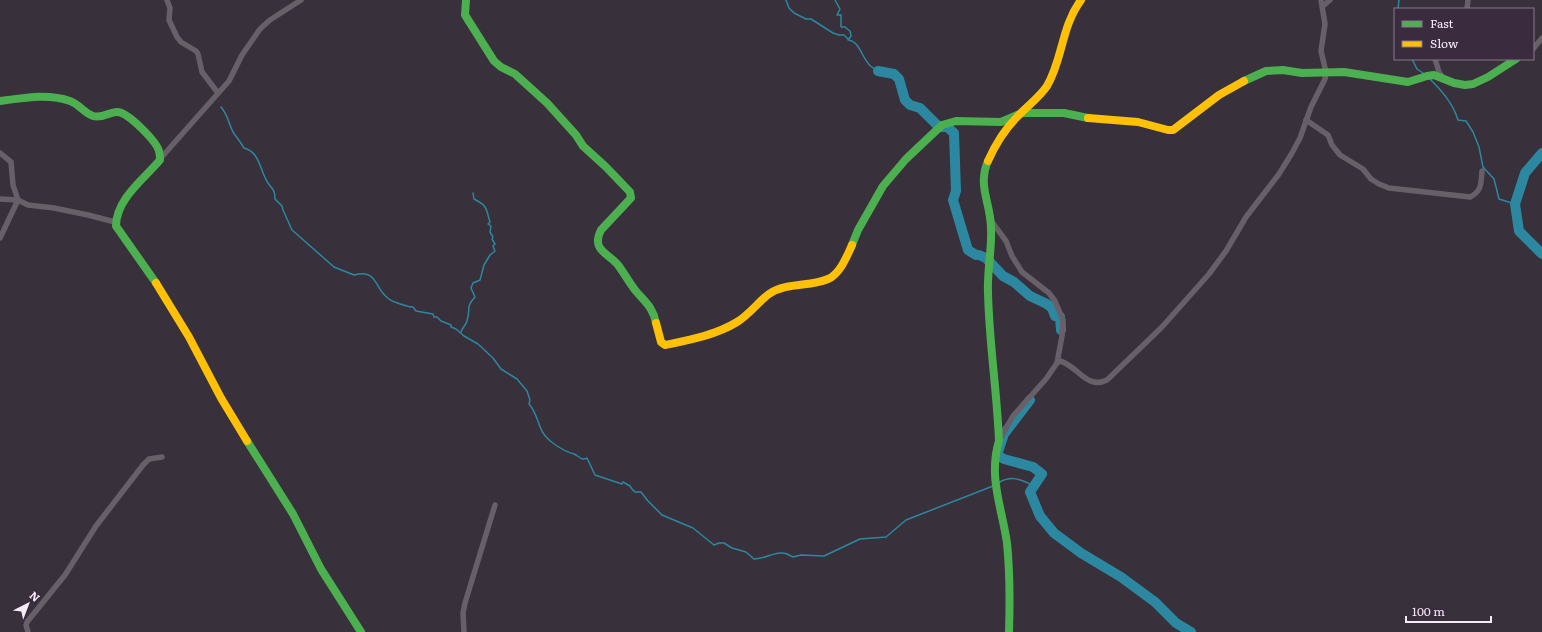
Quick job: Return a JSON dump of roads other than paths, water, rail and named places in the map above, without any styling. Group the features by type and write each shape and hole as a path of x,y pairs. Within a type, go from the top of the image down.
{"street":[{"path":"167,0 170,8 169,20 174,31 181,42 196,51 202,72 218,93"},
{"path":"301,0 270,20 260,29 242,55 229,81 120,207 116,214 115,222 118,230 139,257 163,293 221,398 272,483 296,519 320,569 361,632"},
{"path":"466,0 465,15 494,61 501,67 515,74 576,135 583,146 630,192 631,198 601,230 598,236 598,242 600,248 617,264 636,291 651,308 654,313 661,342 665,345 693,339 724,328 737,322 752,311 769,294 785,287 816,282 829,278 836,273 842,265 858,230 882,186 906,159 942,125 956,121 1001,122 1022,113 1064,113 1096,119 1138,122 1173,130 1219,95 1257,74 1275,70 1302,73 1344,72 1371,75 1408,82 1430,74 1457,84 1473,84 1488,77 1514,60"},
{"path":"999,441 988,293 991,221 982,178 984,170 1005,133 1014,121 1041,95 1047,86 1054,72 1071,16 1081,0"},
{"path":"1057,363 1060,361 1068,364 1080,375 1093,382 1104,382 1162,327 1220,260 1246,217 1283,168 1300,138 1311,107 1324,84 1326,72 1322,51 1325,29 1322,3 1330,0"},
{"path":"1534,48 1542,38"},
{"path":"1435,60 1439,72 1444,79"},
{"path":"0,101 29,98 61,98 74,103 93,116 101,117 122,112 130,117 158,148 160,152 160,160"},
{"path":"1306,120 1328,135 1332,145 1340,155 1363,169 1371,179 1389,188 1470,197 1476,194 1481,186 1482,171"},
{"path":"0,153 11,162 13,185 18,200 0,238"},
{"path":"0,199 18,200 28,205 82,213 115,222"},
{"path":"991,221 1006,241 1012,256 1022,272 1049,292 1060,309 1063,320 1062,336 1057,363 1046,379 1013,416 999,441 995,452 994,478 1005,531 1011,603 1009,632"},
{"path":"28,632 26,625 65,575 111,506 143,465 150,459 162,457"},
{"path":"464,632 463,613 465,604 495,505"}],"waterway":[{"path":"786,0 789,8 794,13 806,19 811,19 833,33 844,35 848,39"},
{"path":"835,0 840,9 837,15 841,15 841,27 845,27 850,31 851,36 848,40 855,43 871,67 878,71"},
{"path":"1398,8 1399,0"},
{"path":"1412,60 1417,69 1423,73"},
{"path":"878,71 894,74 899,79 905,100 910,105 920,108 940,127 947,127 954,133 956,191 953,200 968,250 976,255 986,258 1003,276 1014,282 1030,296 1052,308 1055,316 1060,317 1061,330"},
{"path":"1429,78 1450,102 1458,120 1466,121 1473,132 1479,147 1483,167 1494,179 1499,199 1515,204"},
{"path":"221,107 226,114 233,132 244,148 253,153 257,158 265,178 274,192 275,199 282,206 292,230 334,267 354,275 367,274 372,277 384,295 390,300 413,307 416,311 433,314 434,317 437,317 441,321 451,325 451,327 478,344 493,358 501,369 517,379 527,391 530,400 529,404 535,413 543,433 550,441 582,459 587,458 595,475 622,484 623,482 630,486 635,492 641,492 662,515 693,528 714,545 724,543 732,548 746,552 754,559 779,553 787,554 793,557 801,555 824,556 860,539 886,537 906,520 993,486"},
{"path":"1542,153 1525,173 1515,204 1519,231 1542,254"},
{"path":"461,332 467,321 470,303 475,297 471,288 473,283 480,280 484,265 490,255 495,251 493,246 495,244 490,232 491,226 488,224 490,222 487,211 482,204 474,199 473,193"},
{"path":"1030,400 1004,434 997,455 1004,459 1033,467 1042,474 1030,492 1040,516 1054,533 1081,553 1121,577 1155,602 1176,623 1191,632"},
{"path":"998,483 1007,479 1016,479 1025,481 1034,486"}]}
